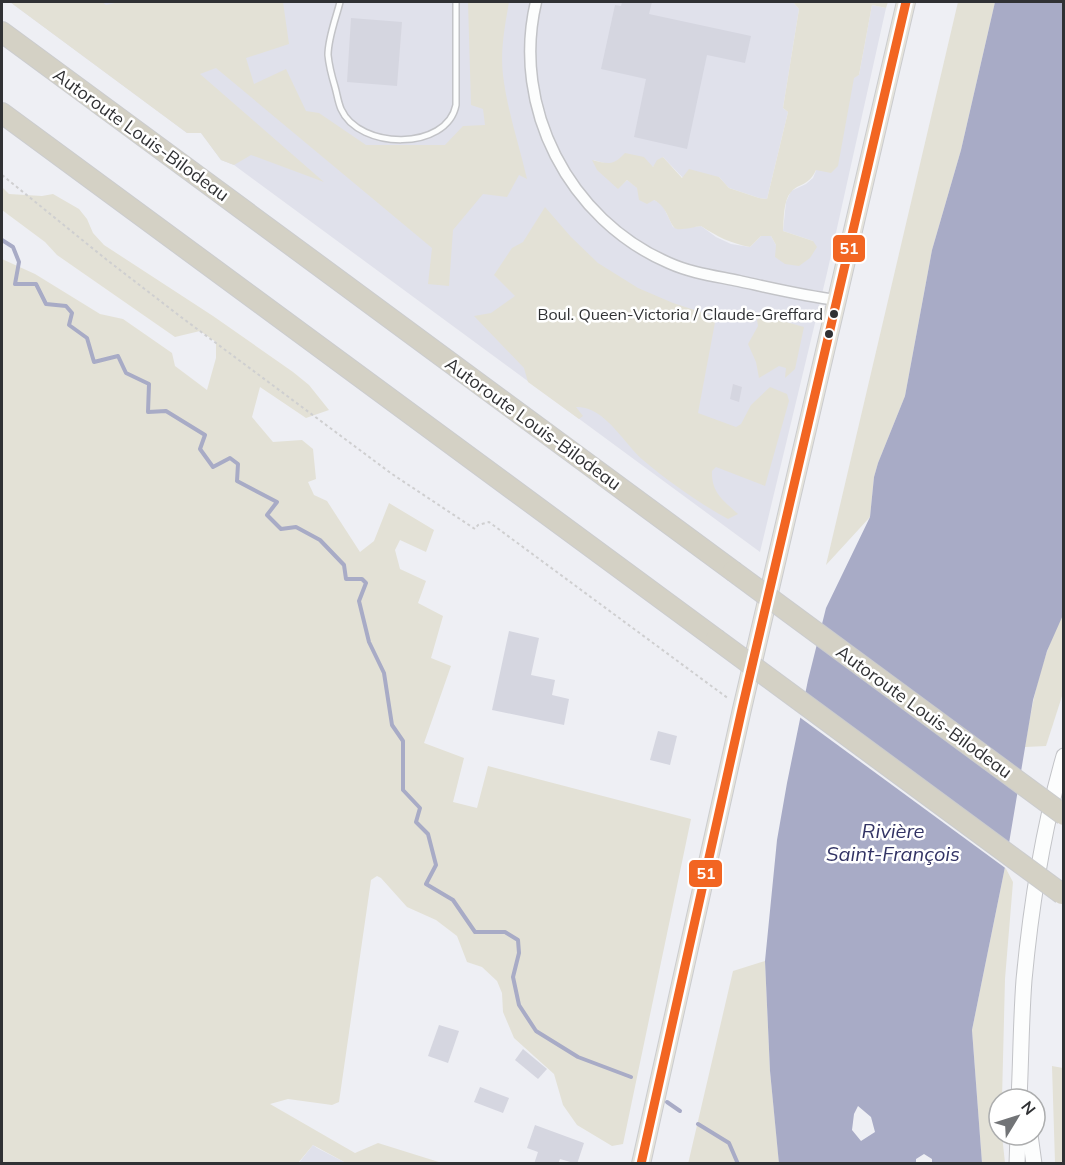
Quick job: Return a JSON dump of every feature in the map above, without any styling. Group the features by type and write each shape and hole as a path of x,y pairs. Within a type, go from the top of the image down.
{"highway":[{"name":"Autoroute Louis-Bilodeau","path":"2,32 1064,815"},
{"path":"2,113 1063,894"}],"main road":[{"path":"640,1164 742,709 906,2"}],"street":[{"path":"536,2 530,38 530,59 541,123 570,181 597,214 613,229 649,253 689,271 837,300"},
{"path":"1020,1087 1024,981 1032,910 1051,803 1064,756"},
{"path":"1021,1066 1024,1087"},
{"path":"1017,1164 1018,1147"},
{"path":"1032,1147 1034,1164"}],"lane":[{"path":"340,2 328,57 341,109 352,124 360,130 381,139 396,140 438,130 454,116 456,105 456,2"}],"path":[{"path":"2,175 162,303 392,474 475,529 478,525 489,522 742,709"}],"shaded area":[{"path":"10,2 793,2 799,9 783,108 788,112 767,199 729,188 719,177 683,178 663,157 653,167 617,162 608,164 593,160 618,188 627,180 662,204 673,227 678,229 701,226 731,244 750,247 761,236 771,236 776,245 813,241 783,231 786,202 791,191 813,178 854,77 859,75 872,5 886,8 827,273 760,552 234,165 221,160 201,133 187,133"},
{"path":"10,2 102,2 106,5 119,2 283,2 289,44 246,58 254,84 286,69 306,111 319,113 366,145 445,145 463,126 485,125 483,109 471,105 468,2 509,2 502,66 510,114 527,179 519,175 507,197 483,194 453,230 449,286 428,284 432,248 216,68 200,74 324,182 251,155 234,165 221,160 201,133 187,133"},
{"path":"793,2 888,2 886,8 872,5 859,75 854,78 838,166 831,173 816,170 807,182 794,189 788,196 784,210 783,231 813,241 817,247 810,258 799,266 785,264 775,257 776,245 771,236 761,236 750,247 724,239 701,226 677,229 672,225 659,203 654,200 647,204 639,200 637,188 627,180 618,189 597,170 592,160 610,163 625,153 644,157 653,167 657,160 663,157 682,178 689,169 719,177 729,188 767,199 788,112 783,108 799,9"},
{"path":"958,2 995,2 961,150 932,250 905,396 878,463 874,477 870,517 826,565"},
{"path":"2,187 9,194 42,196 53,194 79,209 87,219 93,233 104,245 213,316 309,385 329,410 306,418 260,387 252,417 273,442 302,440 313,449 316,479 308,482 314,495 327,501 360,552 374,541 389,503 434,530 426,552 400,540 395,550 400,569 426,581 418,603 443,616 431,658 451,666 424,743 464,758 453,802 477,808 488,766 691,819 623,1144 612,1146 577,1125 563,1105 554,1074 514,1038 503,1012 502,993 497,981 482,967 467,962 457,936 436,920 407,907 377,876 371,880 339,1102 332,1105 288,1099 270,1104 355,1153 378,1143 442,1163 346,1163 313,1145 298,1163 2,1163 2,259 35,274 100,314 123,319 172,353 175,366 207,390 216,358 216,342 200,331 175,337 57,255 45,242 2,210"},
{"path":"545,207 598,263 638,288 673,303 716,317 698,413 736,427 741,424 751,405 770,387 787,394 789,401 765,486 716,467 712,471 716,491 738,514 728,519 674,484 643,460 596,412 576,407 583,416 579,419 528,382 524,368 474,316 491,313 515,296 494,275 512,248 523,242"},
{"path":"761,315 804,327 795,369 785,378 786,368 779,366 759,378 756,362 748,344"},
{"path":"1063,615 1063,693 1046,746 1025,747 1038,680"},
{"path":"1005,867 1013,882 1005,979 1002,1087 987,1087 987,1147 1003,1147 1005,1163 982,1164 972,1030"},
{"path":"765,961 770,1071 779,1163 688,1164 733,971"},
{"path":"1052,1066 1063,1068 1063,1163 1055,1163"},
{"path":"313,1145 317,1148 346,1163 298,1164"}],"water":[{"name":"Rivière Saint-François","path":"995,2 1063,2 1063,615 1047,651 1033,700 1005,867 972,1030 982,1163 932,1163 932,1159 924,1154 916,1159 916,1163 779,1164 770,1071 765,961 777,840 787,783 808,680 826,608 870,517 874,477 878,463 905,396 932,250 961,150","holes":["858,1106 871,1117 875,1132 861,1141 852,1130 854,1114"]}],"pier":[{"path":"803,691 1012,845 1008,870 798,716"}],"building":[{"path":"622,2 652,2 649,14 751,36 745,63 707,55 687,149 634,137 646,79 601,69 615,5 621,6"},
{"path":"351,18 402,22 397,86 347,82"},
{"path":"733,384 742,387 739,402 730,399"},
{"path":"509,631 539,638 531,675 555,680 552,695 569,699 564,725 492,710"},
{"path":"658,731 677,736 670,765 650,760"},
{"path":"439,1025 459,1031 448,1063 428,1056"},
{"path":"523,1049 547,1069 538,1079 515,1060"},
{"path":"480,1087 509,1098 503,1113 474,1102"},
{"path":"535,1125 584,1143 577,1164 560,1159 558,1164 534,1164 538,1152 527,1148"}],"waterway":[{"path":"2,240 13,247 19,262 15,284 36,284 46,304 66,306 72,313 69,325 87,338 94,362 118,356 126,373 149,384 148,412 166,411 205,435 200,449 213,467 230,458 238,464 237,481 277,502 267,515 281,529 296,527 320,540 344,565 346,579 362,579 366,583 359,601 369,642 384,673 392,725 403,741 403,790 420,808 416,822 428,834 436,865 426,884 453,900 475,932 505,932 518,940 519,953 513,977 519,1005 536,1031 578,1057 631,1077"},
{"path":"667,1102 680,1111"},
{"path":"698,1124 729,1143 738,1164"}],"transit line":[{"name":"51","path":"641,1164 742,709 906,2"}],"place":[{"name":"Boul. Queen-Victoria / Claude-Greffard","path":"834,314"}]}
